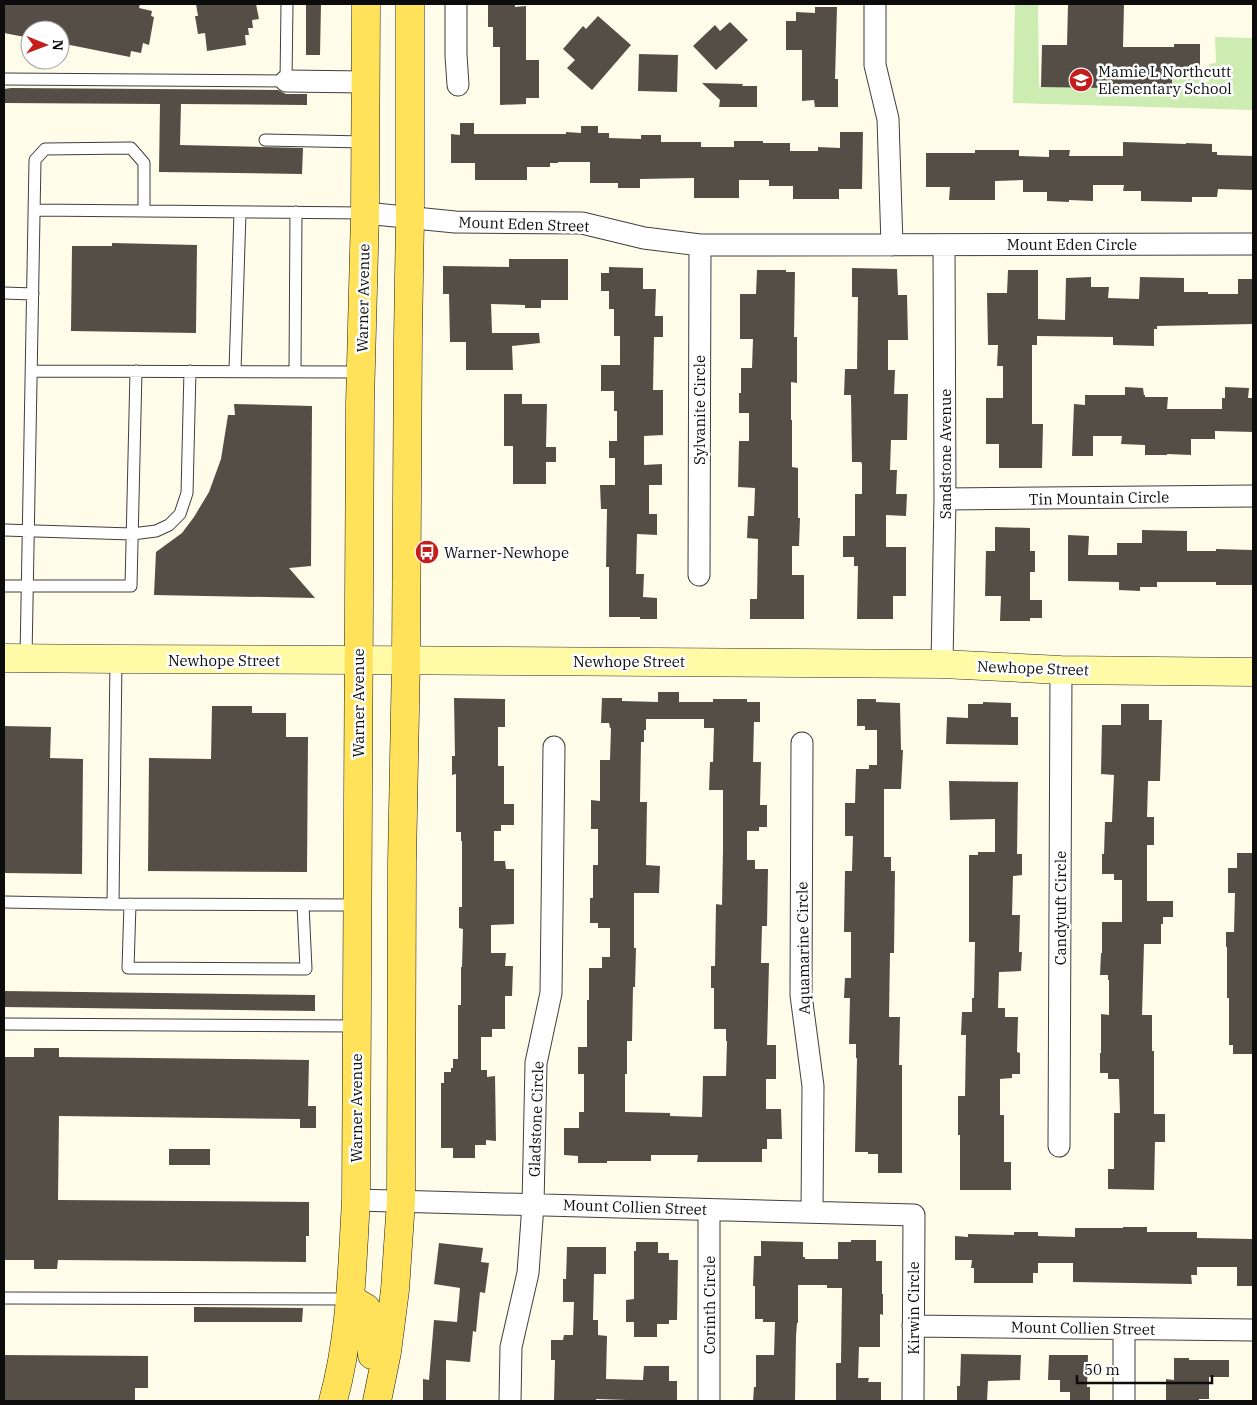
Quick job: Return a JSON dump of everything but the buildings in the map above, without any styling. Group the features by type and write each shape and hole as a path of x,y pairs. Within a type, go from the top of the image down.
{"main road":[{"name":"Warner Avenue","path":"333,1401 339,1382 350,1300 356,1200 358,660 361,372 365,213 366,4"},
{"path":"377,1401 387,1352 393,1308 401,1201 402,863 410,218 410,4"},
{"path":"350,1300 366,1308 372,1317 372,1401"}],"street":[{"path":"456,4 458,84"},
{"path":"876,4 875,65 888,119 892,245"},
{"path":"286,81 366,82"},
{"name":"Mount Eden Street","path":"365,213 455,222 582,224 644,238 700,245 892,245"},
{"name":"Mount Eden Circle","path":"892,245 1253,244"},
{"name":"Sylvanite Circle","path":"699,575 700,245"},
{"name":"Sandstone Avenue","path":"942,664 945,500 944,245"},
{"name":"Tin Mountain Circle","path":"945,500 1253,496"},
{"name":"Newhope Street","path":"15,658 942,664 1061,670 1253,672"},
{"name":"Candytuft Circle","path":"1059,1146 1061,670"},
{"name":"Aquamarine Circle","path":"802,743 801,995 813,1086 812,1212"},
{"name":"Gladstone Circle","path":"510,1401 511,1347 528,1272 533,1205 536,1063 551,993 554,747"},
{"name":"Mount Collien Street","path":"356,1200 914,1215"},
{"name":"Corinth Circle","path":"708,1401 709,1210"},
{"name":"Kirwin Circle","path":"912,1401 914,1215"},
{"name":"Mount Collien Street","path":"913,1326 1253,1330"},
{"path":"1124,1328 1124,1401"}],"lane":[{"path":"4,79 286,81 287,4"},
{"path":"265,140 365,142"},
{"path":"15,658 27,586 36,160 45,149 131,148 144,163 144,210"},
{"path":"35,210 365,213"},
{"path":"235,371 240,212"},
{"path":"295,372 296,212"},
{"path":"4,293 33,294"},
{"path":"32,371 361,372"},
{"path":"4,586 131,586 136,371"},
{"path":"4,530 132,534 156,531 168,525 180,514 187,494 190,371"},
{"path":"113,904 116,659"},
{"path":"4,902 356,905"},
{"path":"130,904 128,968 306,969 303,905"},
{"path":"4,1024 356,1026"},
{"path":"4,1298 350,1300"}],"green space":[{"path":"1015,4 1038,4 1039,87 1174,75 1200,75 1201,82 1209,82 1209,64 1216,63 1215,37 1253,38 1253,110 1013,103"}],"place":[{"name":"Mamie L Northcutt Elementary School","path":"1081,80"},
{"name":"Warner-Newhope","path":"427,552"}]}
